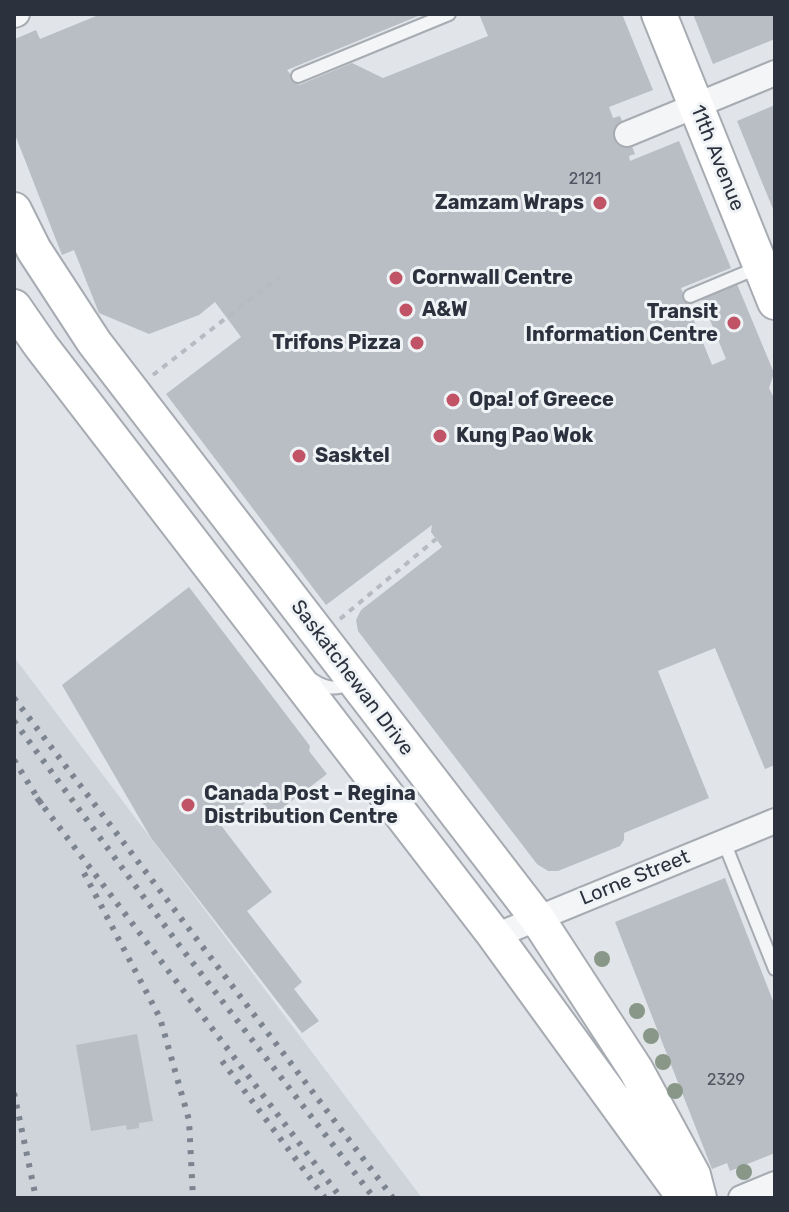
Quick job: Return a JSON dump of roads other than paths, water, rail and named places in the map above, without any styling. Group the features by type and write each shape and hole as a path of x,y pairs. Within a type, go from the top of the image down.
{"main road":[{"name":"11th Avenue","path":"659,14 696,105 768,264 775,302"},
{"name":"Saskatchewan Drive","path":"14,210 60,293 132,392 537,918 636,1070 693,1175 699,1198"},
{"path":"14,307 495,936 685,1198"}],"street":[{"path":"627,134 775,73"},
{"name":"Lorne Street","path":"495,936 775,821"},
{"path":"741,1198 775,1184"}],"lane":[{"path":"298,76 449,14"},
{"path":"690,296 768,264"},
{"path":"280,657 323,687 335,688 354,681"},
{"path":"724,842 775,969"}],"railway":[{"path":"14,698 393,1198"},
{"path":"14,721 179,945 374,1198"},
{"path":"14,760 42,805"},
{"path":"37,798 341,1198"},
{"path":"84,873 160,1018 189,1120 193,1198"},
{"path":"222,1061 325,1198"},
{"path":"14,1093 36,1198"}],"place":[{"name":"Zamzam Wraps","path":"600,203"},
{"name":"Cornwall Centre","path":"396,278"},
{"name":"A&W","path":"406,310"},
{"name":"Transit Information Centre","path":"734,323"},
{"name":"Trifons Pizza","path":"417,343"},
{"name":"Opa! of Greece","path":"453,400"},
{"name":"Kung Pao Wok","path":"440,436"},
{"name":"Sasktel","path":"299,456"},
{"name":"Canada Post - Regina Distribution Centre","path":"188,805"}]}
